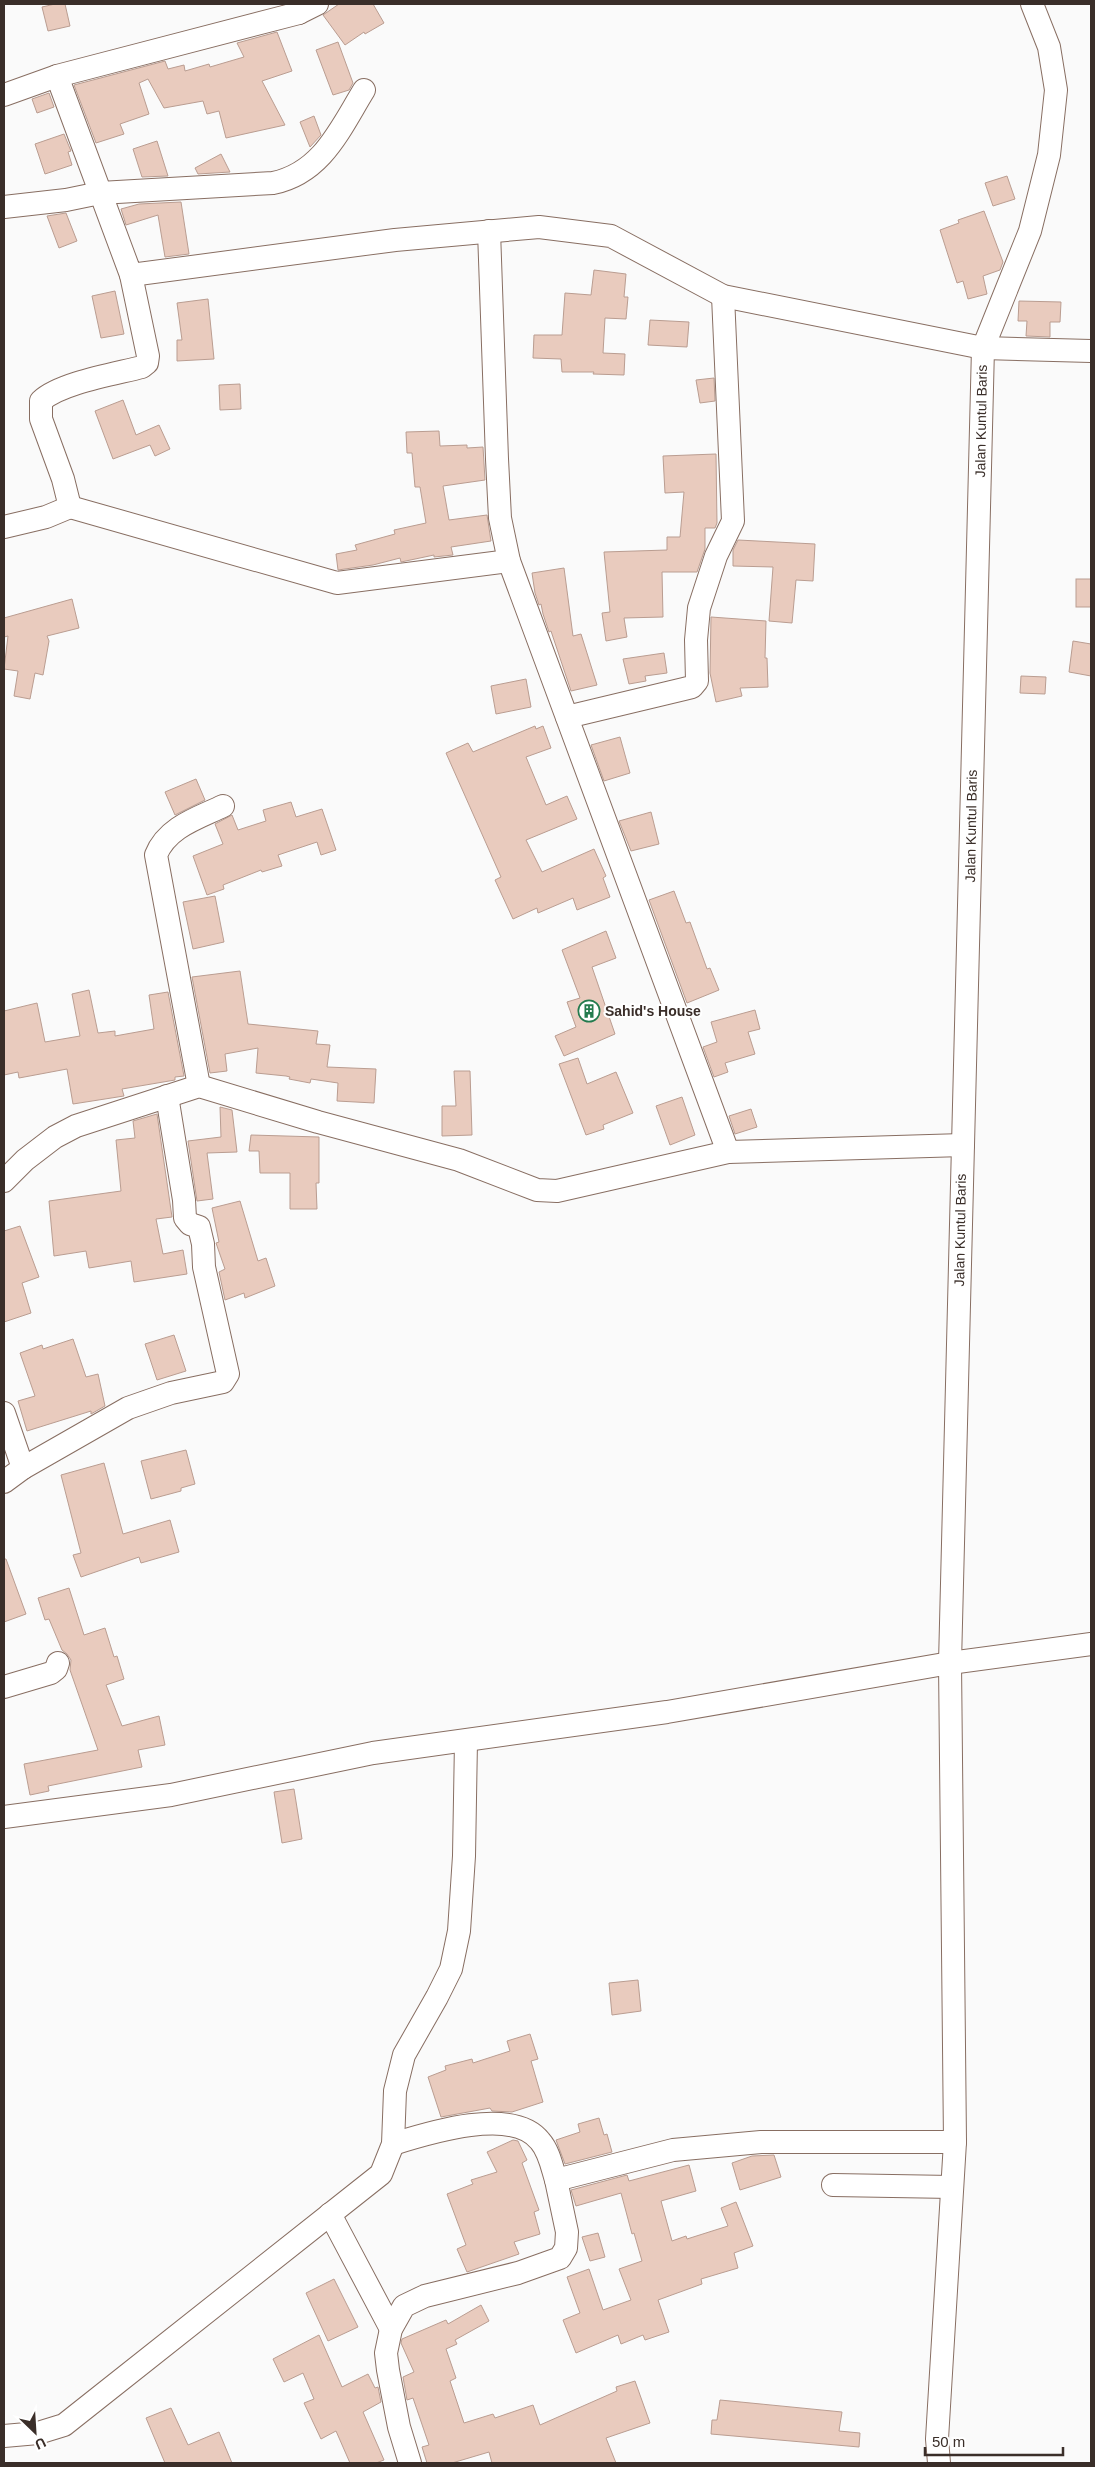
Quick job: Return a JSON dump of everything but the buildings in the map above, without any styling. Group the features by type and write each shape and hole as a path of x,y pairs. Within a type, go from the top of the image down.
{"street":[{"name":"Jalan Kuntul Baris","path":"939,2463 937,2439 955,2142 950,1663 983,348 1030,231 1049,155 1056,90 1049,47 1032,4"},
{"path":"4,95 58,76 305,7"},
{"path":"58,76 131,275 148,356 147,363 142,367 93,379 48,395 41,401 40,419 63,479 70,507"},
{"path":"4,206 66,200 100,193 273,183 289,180 306,171 328,149 364,90"},
{"path":"131,275 395,240 538,227 611,236 723,296 983,348 1091,351"},
{"path":"489,231 496,459 500,518 509,561 728,1152"},
{"path":"567,717 692,687 697,680 696,640 700,608 716,556 733,521 723,296"},
{"path":"4,527 46,518 70,507 337,584 509,561"},
{"path":"199,1086 156,855 161,842 175,830 223,806"},
{"path":"4,1181 25,1160 55,1137 76,1126 199,1086 318,1122 458,1160 537,1190 557,1191 728,1152 963,1145"},
{"path":"4,1482 23,1468 128,1408 171,1393 223,1382 228,1374 204,1267 203,1244 199,1227 190,1224 185,1218 184,1200 167,1096"},
{"path":"4,1413 23,1468"},
{"path":"4,1817 171,1795 373,1753 667,1712 950,1663 1091,1644"},
{"path":"4,1687 50,1673 56,1669 58,1663"},
{"path":"4,2436 38,2433 64,2425 381,2174 393,2144 395,2091 404,2055 451,1969 459,1931 464,1856 466,1741"},
{"path":"393,2144 416,2137 480,2124 510,2124 532,2132 541,2141 548,2155 556,2180 567,2232 566,2248 560,2258 518,2273 425,2296 404,2306 391,2329 386,2353 399,2427 410,2463"},
{"path":"556,2180 673,2150 761,2142 955,2142"},
{"path":"833,2185 952,2187"},
{"path":"330,2214 391,2329"}],"place":[{"name":"Sahid's House","path":"589,1011"}]}
